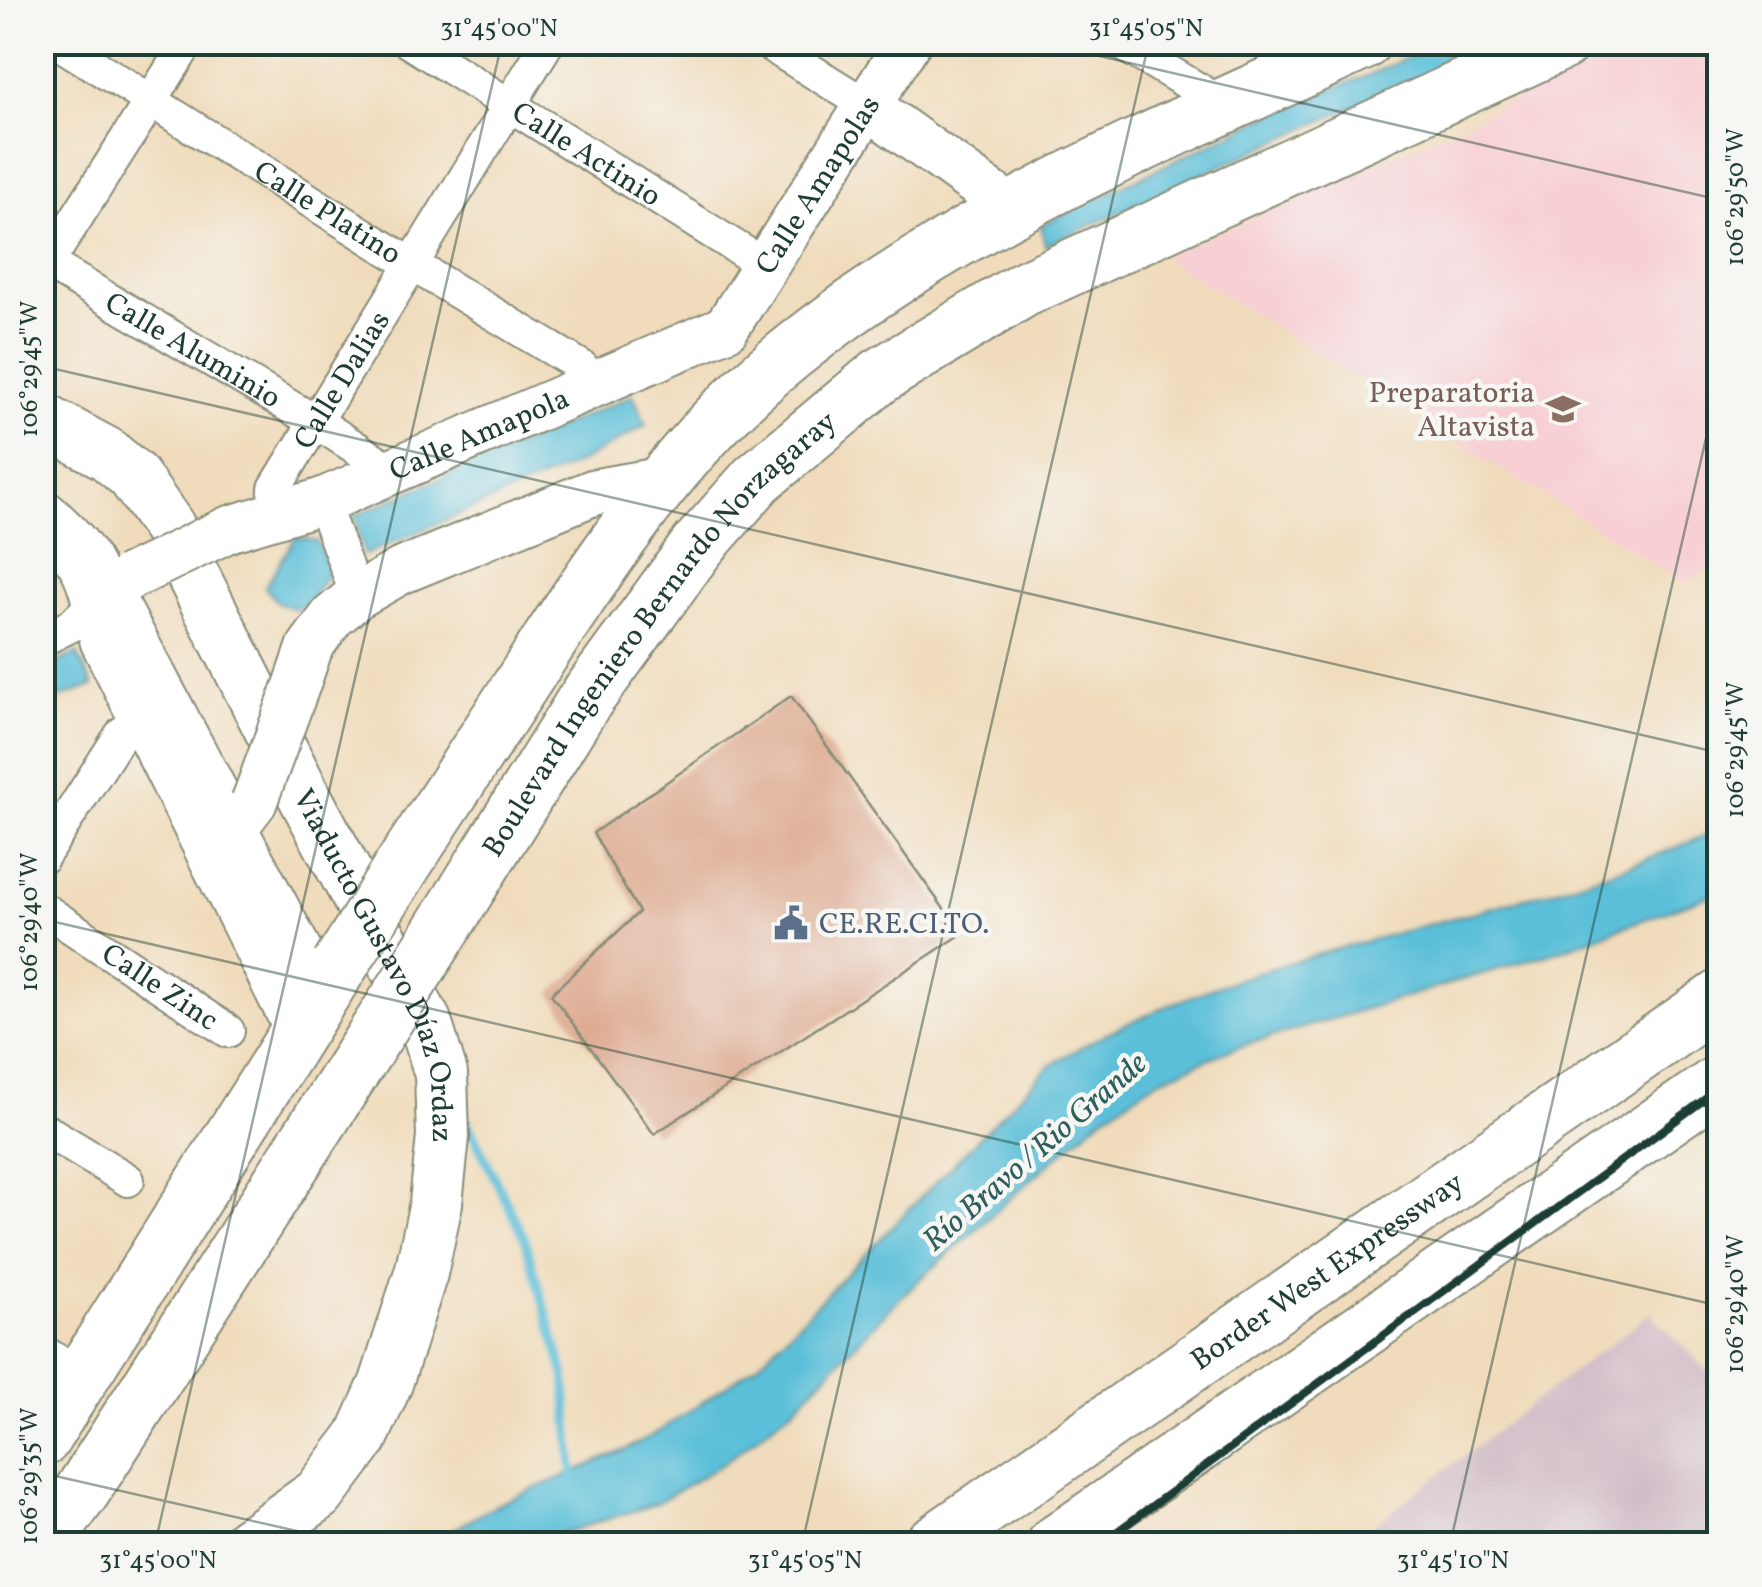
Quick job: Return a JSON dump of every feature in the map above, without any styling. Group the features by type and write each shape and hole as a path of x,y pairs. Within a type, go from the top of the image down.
{"highway":[{"path":"42,1439 63,1364 322,994 603,558 663,480 766,373 907,268 1005,212 1363,42"},
{"name":"Boulevard Ingeniero Bernardo Norzagaray","path":"44,1544 83,1490 377,1032 583,703 696,547 757,479 880,376 1024,289 1562,42"},
{"path":"917,352 929,325 998,257 1008,234 1005,212"},
{"name":"Border West Expressway","path":"932,1544 1720,998"},
{"path":"1055,1544 1720,1082"}],"main road":[{"name":"Viaducto Gustavo Díaz Ordaz","path":"42,419 107,454 133,476 168,526 425,1022 441,1074 444,1137 436,1203 421,1273 386,1383 362,1436 318,1494 248,1544"},
{"path":"42,516 113,587 106,639 146,721 233,823 322,994"}],"street":[{"name":"Calle Platino","path":"57,42 582,367 593,386"},
{"path":"45,267 188,42"},
{"name":"Calle Actinio","path":"409,42 766,266"},
{"name":"Calle Dalias","path":"274,516 275,488 548,42"},
{"path":"765,42 868,106 997,198 1005,212"},
{"name":"Calle Amapolas","path":"726,328 908,42"},
{"path":"1119,42 1226,106"},
{"name":"Calle Aluminio","path":"45,267 316,422 375,460 386,472"},
{"path":"726,328 766,373"},
{"name":"Calle Amapola","path":"113,587 229,529 274,516 326,514 386,472 726,328"},
{"path":"233,823 298,682 310,647 352,583 401,571 594,492 663,480"},
{"path":"326,514 352,583"},
{"path":"42,640 72,625 113,587 233,823"},
{"path":"42,858 122,733 146,721"},
{"name":"Calle Zinc","path":"42,908 228,1031"},
{"path":"42,1128 128,1180"}],"shaded area":[{"name":"Preparatoria Altavista","path":"1631,42 1719,43 1719,562 1685,583 1162,257 1374,165 1603,60"},
{"path":"1650,1313 1719,1382 1719,1544 1349,1544"}],"water":[{"path":"1440,43 1494,43 1045,246 1041,225 1299,101"},
{"path":"633,395 646,425 583,461 364,555 354,516"},
{"path":"296,537 317,541 329,572 310,600 297,610 278,603 265,587"},
{"path":"77,653 93,686 43,704 43,669"},
{"name":"Río Bravo / Rio Grande","path":"1719,829 1719,892 1555,952 1232,1049 1160,1079 1102,1117 1034,1177 905,1293 795,1407 724,1463 655,1504 529,1544 429,1544 496,1505 658,1432 758,1364 1049,1066 1128,1023 1210,989 1552,890 1637,863"}],"building":[{"name":"CE.RE.CI.TO.","path":"791,696 962,934 654,1134 551,994 639,912 593,833"}],"waterway":[{"path":"463,1114 524,1237 565,1375 574,1483"}],"railway":[{"path":"1100,1544 1720,1088"}],"place":[{"name":"Preparatoria Altavista","path":"1563,409"},
{"name":"CE.RE.CI.TO.","path":"791,923"}]}
